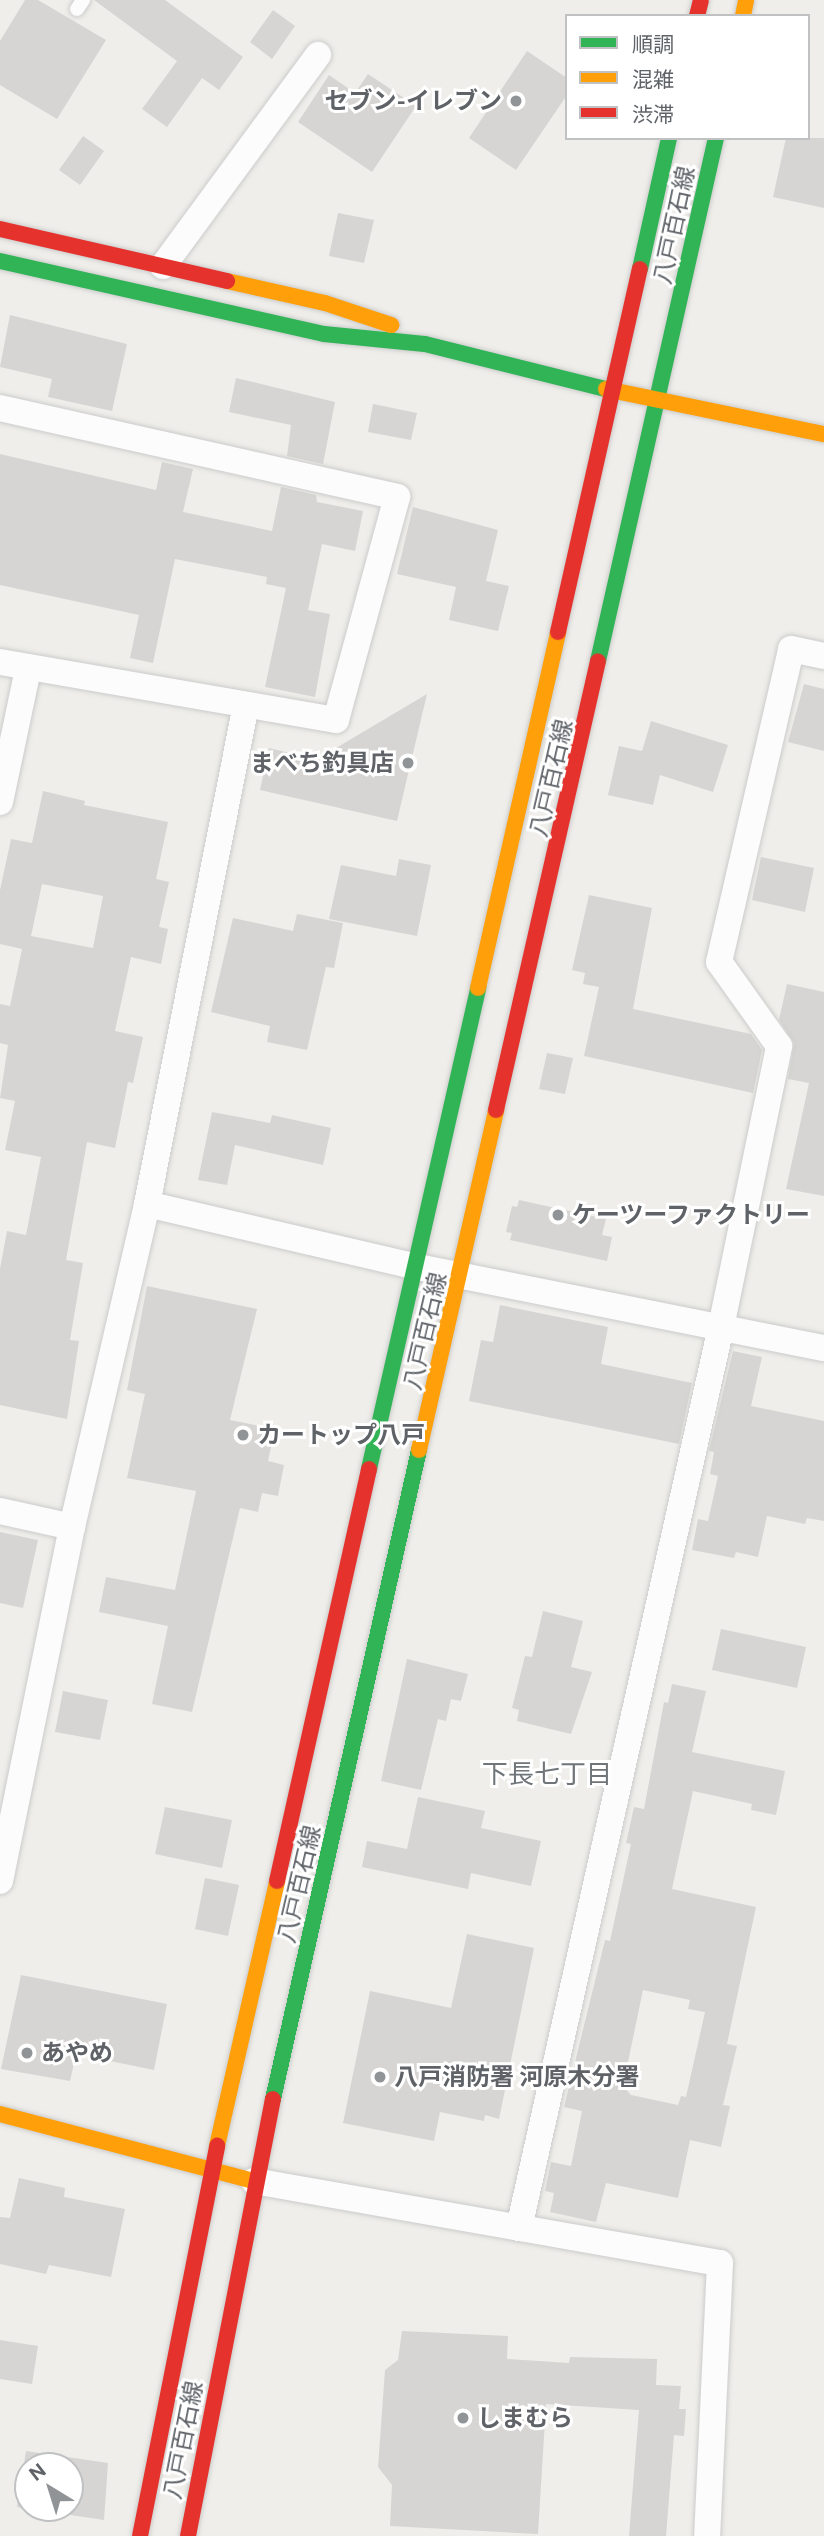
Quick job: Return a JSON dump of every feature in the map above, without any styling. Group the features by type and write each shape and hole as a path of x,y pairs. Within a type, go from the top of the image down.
{"main road":[{"name":"八戸百石線","path":"140,2536 211,2173 610,390 669,140"},
{"name":"八戸百石線","path":"188,2536 254,2181 660,401 716,140"},
{"path":"0,229 325,303 539,374"},
{"path":"0,261 324,334 425,344 539,374 824,434"},
{"path":"0,2114 211,2173 254,2181"}],"street":[{"path":"163,266 318,55"},
{"path":"0,408 397,497 336,720 28,669 0,662"},
{"path":"519,2228 721,1327 779,1046 719,962 791,649 824,656"},
{"path":"0,802 28,669"},
{"path":"0,1881 72,1527 147,1205 246,705"},
{"path":"147,1205 413,1266 462,1273 824,1348"},
{"path":"0,1511 72,1527"},
{"path":"254,2181 720,2263 707,2536"}],"building":[{"path":"25,0 38,0 106,40 57,119 0,85 0,41"},
{"path":"94,0 165,0 243,57 219,90 202,78 167,127 142,109 177,61"},
{"path":"273,10 295,26 272,59 250,42"},
{"path":"527,51 565,77 565,98 516,170 469,138"},
{"path":"368,74 416,106 372,172 298,122 329,75 355,93"},
{"path":"83,136 104,151 80,185 59,170"},
{"path":"824,138 824,208 773,197 786,140"},
{"path":"338,213 374,220 364,263 329,256"},
{"path":"10,315 127,344 112,411 48,397 52,379 0,367"},
{"path":"236,378 335,402 323,464 287,456 291,425 229,412"},
{"path":"373,404 417,413 411,440 368,432"},
{"path":"0,454 156,490 162,462 193,469 183,512 272,531 281,487 316,495 317,502 363,511 355,551 322,544 308,610 330,614 315,697 265,687 286,588 266,584 267,577 175,559 153,663 130,658 139,615 0,585"},
{"path":"413,507 498,530 486,581 509,586 498,631 449,620 456,587 397,574"},
{"path":"804,684 824,689 824,751 788,742"},
{"path":"427,694 397,821 260,790 269,748 302,756 299,770"},
{"path":"651,721 728,745 713,792 660,775 653,805 608,795 619,746 642,751"},
{"path":"43,791 85,801 84,805 168,822 156,879 169,882 159,927 168,929 161,964 131,957 115,1031 143,1037 133,1083 128,1082 115,1148 87,1142 66,1260 83,1263 70,1340 79,1341 67,1419 0,1405 0,1269 7,1231 26,1235 41,1157 5,1150 15,1101 0,1098 8,1045 0,1043 0,1004 10,1006 22,949 0,944 0,890 11,839 32,843","holes":["42,884 103,896 93,948 31,936"]},
{"path":"761,857 814,868 805,912 752,900"},
{"path":"399,859 431,865 417,936 329,919 341,865 396,876"},
{"path":"589,895 652,908 633,1009 751,1034 762,1050 753,1093 584,1056 599,987 583,984 585,973 572,970"},
{"path":"297,914 343,923 334,968 326,967 307,1050 267,1042 270,1026 211,1012 233,918 293,931"},
{"path":"787,984 824,992 824,1196 786,1189 809,1083 788,1079 794,1043 779,1020"},
{"path":"547,1053 573,1058 565,1094 539,1089"},
{"path":"212,1112 270,1123 272,1115 331,1128 323,1165 235,1145 227,1185 198,1180"},
{"path":"519,1200 606,1219 602,1235 612,1237 607,1261 510,1240 512,1233 506,1232 512,1206 517,1207"},
{"path":"147,1286 257,1309 230,1420 275,1429 268,1461 284,1465 278,1496 262,1493 258,1512 240,1508 192,1712 152,1704 168,1626 99,1612 106,1577 175,1590 196,1491 127,1478 145,1394 127,1390"},
{"path":"500,1305 608,1327 601,1364 692,1383 679,1444 469,1401 481,1340 493,1342"},
{"path":"733,1351 762,1357 751,1406 824,1421 824,1521 807,1518 805,1524 767,1516 758,1557 736,1552 734,1558 692,1550 698,1519 708,1521 718,1476 710,1474 714,1452 709,1451"},
{"path":"0,1532 38,1540 23,1608 0,1603"},
{"path":"543,1611 583,1621 571,1667 592,1672 571,1734 517,1721 519,1710 512,1708 525,1656 532,1657"},
{"path":"721,1629 806,1647 797,1688 712,1670"},
{"path":"407,1659 468,1674 461,1701 451,1699 446,1721 438,1719 421,1790 381,1781"},
{"path":"672,1684 706,1691 692,1752 785,1771 776,1815 751,1810 752,1804 693,1791 672,1889 756,1907 727,2044 737,2046 723,2105 730,2106 721,2147 690,2140 678,2198 606,2183 596,2222 550,2212 554,2193 545,2191 551,2162 571,2166 582,2111 564,2107 605,1940 610,1941 631,1844 626,1843 634,1807 644,1809 664,1702 668,1703","holes":["643,1990 690,2000 688,2009 705,2012 686,2097 681,2096 678,2105 631,2095 623,2086"]},
{"path":"63,1691 108,1700 100,1740 55,1732"},
{"path":"418,1797 485,1811 481,1828 541,1841 531,1886 471,1873 468,1889 362,1867 367,1841 407,1849"},
{"path":"165,1807 232,1820 222,1868 155,1854"},
{"path":"205,1878 239,1885 228,1936 195,1929"},
{"path":"467,1934 534,1948 499,2119 485,2115 484,2121 440,2112 434,2141 343,2123 370,1991 451,2008"},
{"path":"21,1975 167,2004 154,2070 76,2054 70,2081 1,2069"},
{"path":"19,2178 65,2188 64,2197 125,2209 111,2277 49,2265 46,2274 0,2264 0,2217 10,2218"},
{"name":"しまむら","path":"402,2331 508,2336 507,2359 569,2363 570,2357 657,2359 656,2385 681,2386 679,2409 686,2409 684,2436 674,2435 666,2536 629,2536 639,2410 546,2404 538,2534 390,2526 392,2485 378,2467 385,2370 398,2360"},
{"path":"0,2340 38,2346 32,2384 0,2379"},
{"path":"84,2459 108,2463 104,2520 84,2517"}],"traffic: fast":[{"path":"640,269 669,140"},
{"path":"598,661 716,140"},
{"path":"0,261 324,334 425,344 606,389"},
{"path":"369,1469 478,988"},
{"path":"273,2099 419,1450"}],"traffic: slow":[{"path":"743,14 746,0"},
{"path":"227,281 325,303 391,325"},
{"path":"606,389 824,434"},
{"path":"478,988 558,632"},
{"path":"419,1450 496,1110"},
{"path":"217,2146 277,1881"},
{"path":"0,2114 254,2181"}],"traffic: jam":[{"path":"698,14 701,0"},
{"path":"0,229 227,281"},
{"path":"558,632 640,269"},
{"path":"496,1110 598,661"},
{"path":"277,1881 369,1469"},
{"path":"188,2536 273,2099"},
{"path":"140,2536 217,2146"}],"place":[{"name":"セブン-イレブン","path":"516,101"},
{"name":"まべち釣具店","path":"408,763"},
{"name":"ケーツーファクトリー","path":"558,1215"},
{"name":"カートップ八戸","path":"243,1435"},
{"name":"あやめ","path":"27,2053"},
{"name":"八戸消防署 河原木分署","path":"380,2077"},
{"name":"しまむら","path":"463,2418"}],"district":[{"name":"下長七丁目","path":"547,1774"}]}
